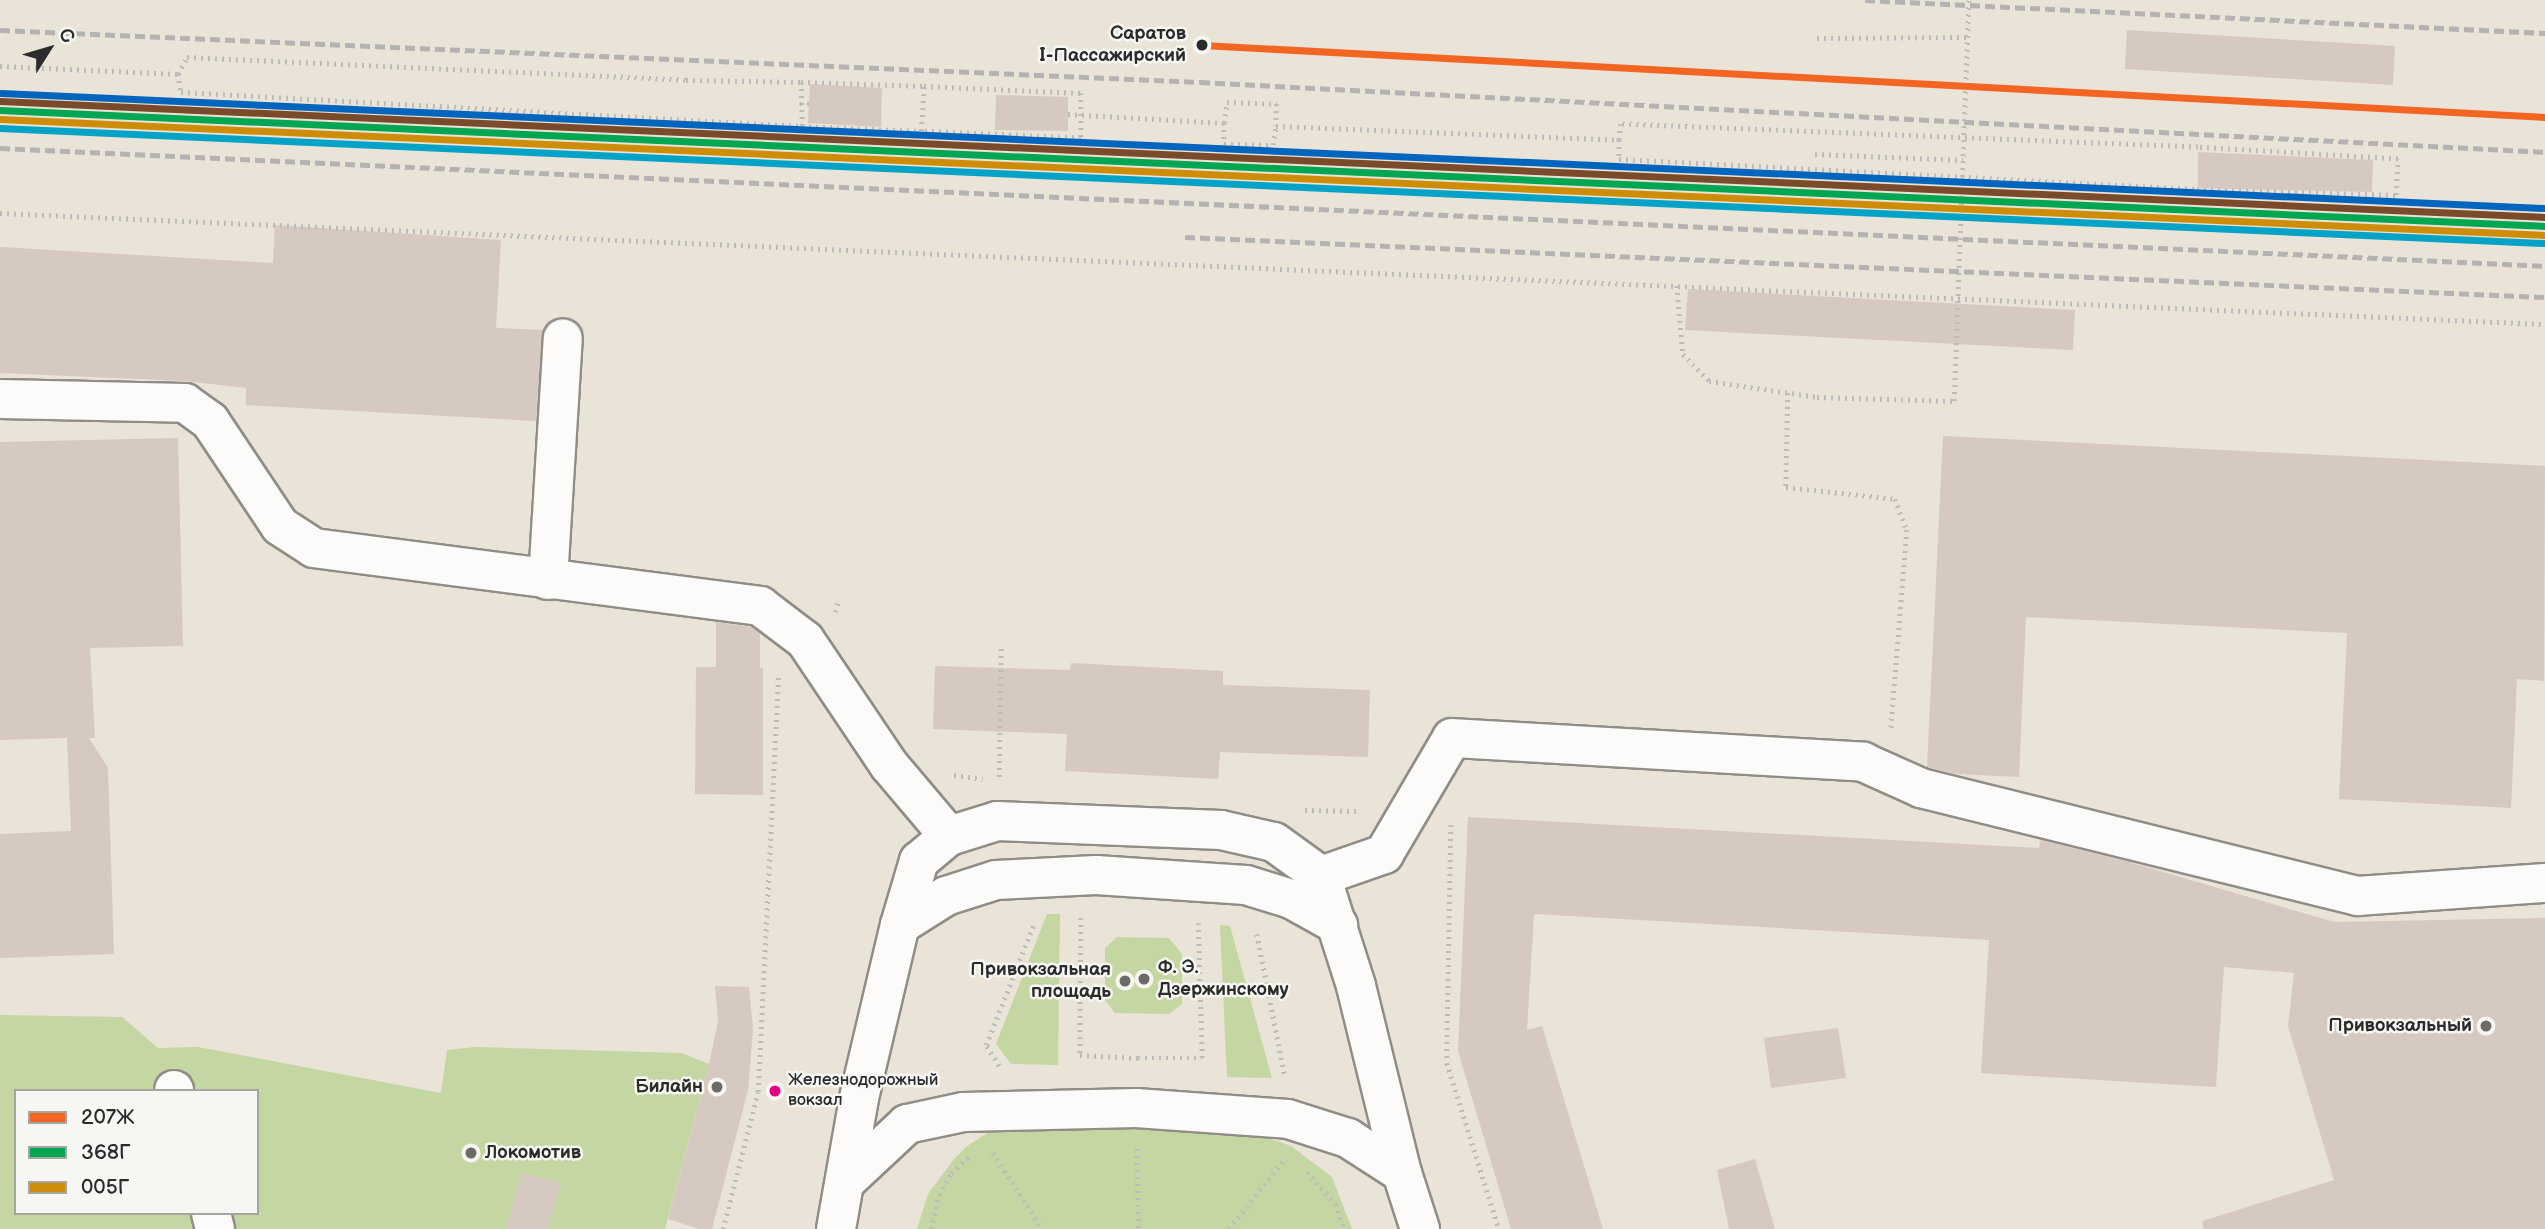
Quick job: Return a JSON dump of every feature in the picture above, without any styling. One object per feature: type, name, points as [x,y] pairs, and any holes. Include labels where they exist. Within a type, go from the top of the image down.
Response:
[{"type":"street","points":[[548,580],[564,338]]},
{"type":"street","points":[[0,400],[185,403],[210,421],[280,526],[314,548],[760,606],[805,640],[889,765],[949,836]]},
{"type":"street","points":[[1321,876],[1384,854],[1452,738],[1863,762],[1921,788],[2358,896],[2545,883]]},
{"type":"street","points":[[836,1229],[859,1098],[900,925],[919,861],[949,836],[997,821],[1221,830],[1274,842],[1321,876],[1338,925],[1419,1229]]},
{"type":"street","points":[[900,925],[946,896],[996,880],[1097,876],[1246,885],[1291,899],[1338,925]]},
{"type":"street","points":[[846,1180],[907,1124],[963,1112],[1136,1108],[1280,1136],[1348,1138],[1402,1173]]},
{"type":"path","points":[[1677,286],[1683,354],[1709,381],[1817,397],[1954,401],[1969,0]]},
{"type":"path","points":[[1817,38],[1968,37]]},
{"type":"path","points":[[187,57],[658,79],[923,86],[1081,93],[1083,114],[1081,138],[802,126],[181,92],[178,74],[187,57]]},
{"type":"path","points":[[0,66],[178,74]]},
{"type":"path","points":[[801,82],[802,126]]},
{"type":"path","points":[[921,131],[923,86]]},
{"type":"path","points":[[1227,102],[1277,104],[1273,145],[1224,144],[1224,123],[1227,102]]},
{"type":"path","points":[[800,104],[809,104]]},
{"type":"path","points":[[1068,114],[1224,123]]},
{"type":"path","points":[[1621,124],[2198,147],[2398,159],[2396,195],[2197,190],[1619,159],[1619,140],[1621,124]]},
{"type":"path","points":[[1276,126],[1619,140]]},
{"type":"path","points":[[1815,154],[1963,160]]},
{"type":"path","points":[[0,213],[2545,324]]},
{"type":"path","points":[[1788,393],[1786,487],[1895,499],[1908,530],[1889,742]]},
{"type":"path","points":[[998,782],[1001,647]]},
{"type":"path","points":[[723,1229],[758,1092],[779,665]]},
{"type":"path","points":[[1451,820],[1447,1063],[1499,1229]]},
{"type":"path","points":[[986,1045],[1039,911]]},
{"type":"path","points":[[1071,912],[1081,913],[1080,1055],[1202,1058],[1198,923],[1209,922]]},
{"type":"path","points":[[1254,921],[1287,1086],[1280,1136],[1285,1158],[1321,1185],[1336,1204],[1344,1229]]},
{"type":"path","points":[[986,1143],[1042,1229]]},
{"type":"path","points":[[931,1229],[939,1195],[951,1173],[976,1152]]},
{"type":"path","points":[[1229,1229],[1285,1158]]},
{"type":"green space","points":[[1047,914],[1060,914],[1058,1065],[1011,1064],[996,1044]]},
{"type":"green space","points":[[1220,925],[1230,926],[1272,1078],[1227,1077]]},
{"type":"green space","points":[[1117,937],[1169,938],[1182,954],[1182,1004],[1169,1014],[1115,1013],[1105,1000],[1105,948]]},
{"type":"green space","name":"Локомотив","points":[[0,1015],[122,1017],[158,1048],[198,1047],[441,1093],[447,1050],[476,1047],[681,1053],[709,1064],[665,1229],[0,1229]]},
{"type":"green space","points":[[1021,1123],[1249,1134],[1271,1139],[1291,1146],[1332,1177],[1352,1229],[917,1229],[928,1194],[954,1159],[967,1146],[991,1131]]},
{"type":"building","points":[[2127,30],[2395,46],[2393,85],[2125,69]]},
{"type":"building","points":[[810,84],[882,88],[881,127],[808,123]]},
{"type":"building","points":[[996,95],[1068,97],[1068,131],[995,130]]},
{"type":"building","points":[[2198,152],[2373,160],[2372,192],[2198,188]]},
{"type":"building","points":[[275,225],[501,240],[496,328],[543,330],[536,421],[246,405],[246,388],[185,381],[0,373],[0,247],[273,263]]},
{"type":"building","points":[[1688,289],[2075,310],[2073,350],[1685,330]]},
{"type":"building","points":[[1943,436],[2545,466],[2544,681],[2517,679],[2511,808],[2339,799],[2347,633],[2026,617],[2019,777],[1957,774],[1927,767]]},
{"type":"building","points":[[178,438],[183,646],[90,648],[95,738],[89,738],[108,768],[114,954],[0,958],[0,834],[71,831],[67,738],[0,740],[0,442]]},
{"type":"building","points":[[716,622],[751,627],[760,633],[760,668],[763,668],[763,795],[695,794],[696,667],[716,667]]},
{"type":"building","points":[[1071,663],[1223,671],[1223,685],[1370,690],[1368,757],[1220,752],[1218,779],[1065,771],[1067,734],[933,729],[935,666],[1070,670]]},
{"type":"building","points":[[1468,817],[2039,848],[2040,840],[2129,862],[2334,922],[2545,918],[2545,1229],[2204,1229],[2202,1221],[2334,1180],[2288,1026],[2294,973],[2224,967],[2216,1087],[1981,1073],[1989,940],[1534,914],[1527,1030],[1542,1026],[1603,1229],[1511,1229],[1458,1051]]},
{"type":"building","points":[[715,986],[749,987],[753,1030],[748,1090],[712,1229],[699,1229],[668,1219],[718,1021]]},
{"type":"building","points":[[1838,1028],[1846,1078],[1771,1088],[1764,1038]]},
{"type":"building","points":[[1755,1159],[1775,1229],[1729,1229],[1717,1170]]},
{"type":"building","points":[[522,1173],[561,1183],[548,1229],[506,1229]]},
{"type":"railway","points":[[1865,0],[2545,33]]},
{"type":"railway","points":[[0,30],[1200,82],[2545,152]]},
{"type":"railway","points":[[0,148],[2545,266]]},
{"type":"railway","points":[[1185,237],[2545,297]]},
{"type":"transit line","name":"207Ж","points":[[1202,45],[2545,117]]},
{"type":"transit line","points":[[1,93],[2545,208]]},
{"type":"transit line","points":[[0,101],[2545,217]]},
{"type":"transit line","name":"368Г","points":[[0,110],[2545,226]]},
{"type":"transit line","name":"005Г","points":[[0,119],[2545,235]]},
{"type":"transit line","points":[[0,128],[2544,243]]},
{"type":"place","name":"Саратов I-Пассажирский","points":[[1202,45]]},
{"type":"place","name":"Ф. Э. Дзержинскому","points":[[1144,979]]},
{"type":"place","name":"Привокзальная площадь","points":[[1125,981]]},
{"type":"place","name":"Привокзальный","points":[[2486,1026]]},
{"type":"place","name":"Билайн","points":[[717,1087]]},
{"type":"place","name":"Железнодорожный вокзал","points":[[775,1091]]},
{"type":"place","name":"Локомотив","points":[[471,1153]]}]
